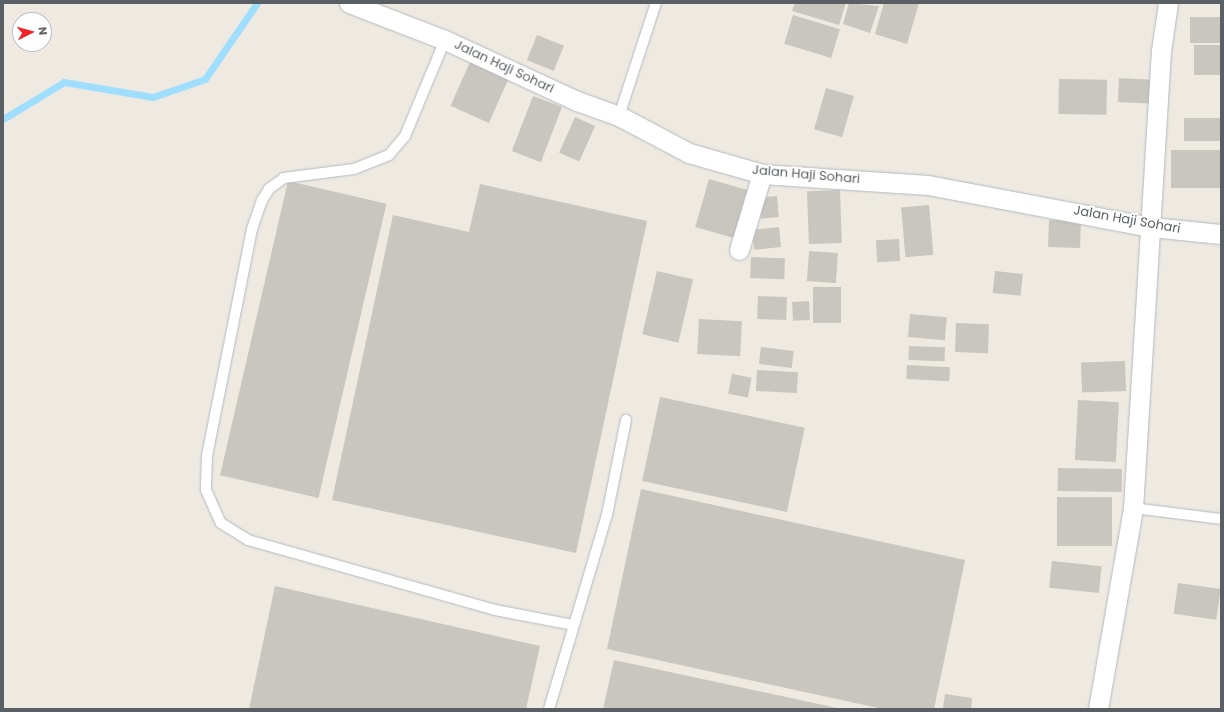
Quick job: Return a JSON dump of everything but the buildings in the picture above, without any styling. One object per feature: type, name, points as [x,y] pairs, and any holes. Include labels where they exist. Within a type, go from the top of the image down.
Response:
[{"type":"street","name":"Jalan Haji Sohari","points":[[349,3],[445,40],[577,101],[619,116],[689,153],[762,174],[928,185],[1151,227],[1221,234]]},
{"type":"street","points":[[1098,709],[1133,508],[1151,227],[1160,51],[1168,3]]},
{"type":"street","points":[[739,250],[762,174]]},
{"type":"lane","points":[[619,116],[656,3]]},
{"type":"lane","points":[[445,40],[405,136],[389,155],[354,169],[284,178],[269,189],[262,200],[252,229],[216,405],[207,456],[206,490],[220,523],[248,540],[495,610],[573,625]]},
{"type":"lane","points":[[549,709],[607,515],[626,420]]},
{"type":"lane","points":[[1133,508],[1221,519]]},
{"type":"waterway","points":[[3,119],[64,82],[153,97],[205,79],[257,3]]}]
